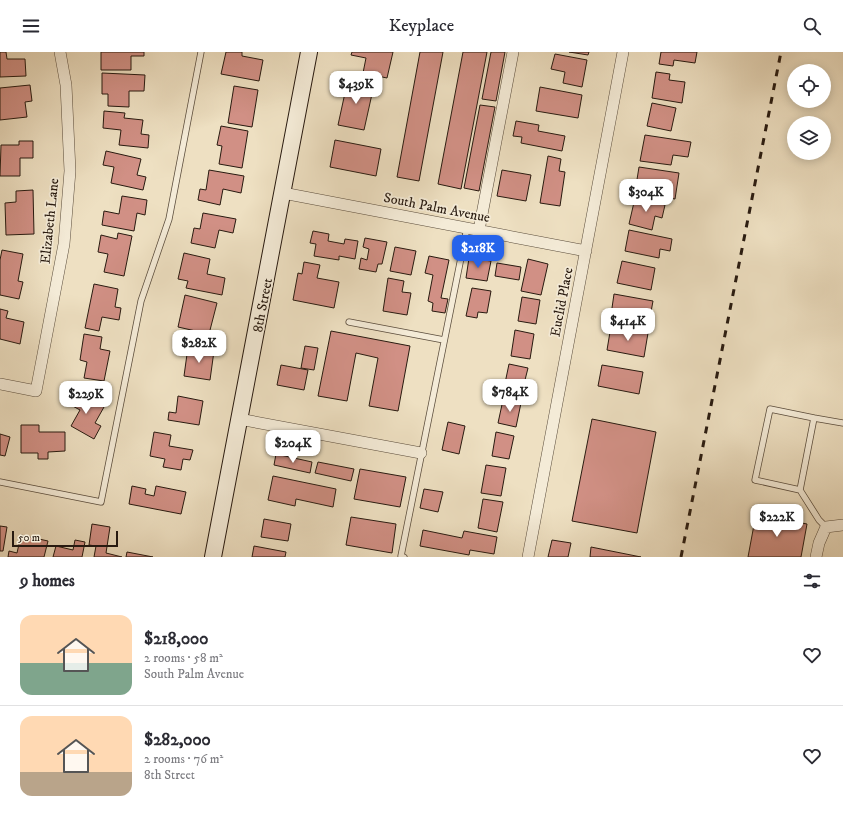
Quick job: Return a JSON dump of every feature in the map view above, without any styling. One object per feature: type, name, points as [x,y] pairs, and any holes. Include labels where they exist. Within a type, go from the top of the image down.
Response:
[{"type":"street","name":"Elizabeth Lane","points":[[0,384],[36,391],[64,244],[70,171],[66,85],[60,52]]},
{"type":"street","name":"8th Street","points":[[213,557],[309,52]]},
{"type":"street","points":[[479,230],[513,52]]},
{"type":"street","name":"Euclid Place","points":[[528,557],[623,52]]},
{"type":"street","name":"South Palm Avenue","points":[[283,193],[586,251]]},
{"type":"street","points":[[239,419],[421,453]]},
{"type":"street","points":[[816,557],[819,543],[826,527],[843,526]]},
{"type":"lane","points":[[0,482],[101,502],[141,301],[169,219],[201,52]]},
{"type":"lane","points":[[403,557],[421,453],[467,228]]},
{"type":"lane","points":[[349,322],[444,340]]},
{"type":"lane","points":[[800,490],[755,480],[770,409],[843,423]]},
{"type":"lane","points":[[814,418],[800,490],[819,520],[826,527]]},
{"type":"building","points":[[0,52],[6,52],[7,59],[25,59],[26,76],[0,77]]},
{"type":"building","points":[[101,52],[144,52],[144,56],[131,56],[131,70],[101,70]]},
{"type":"building","points":[[226,52],[242,52],[242,56],[263,60],[259,81],[221,74]]},
{"type":"building","points":[[352,52],[393,52],[387,78],[363,73],[366,58],[351,55]]},
{"type":"building","points":[[420,52],[443,52],[419,181],[397,177]]},
{"type":"building","points":[[463,52],[487,52],[461,189],[438,184]]},
{"type":"building","points":[[491,52],[505,52],[496,101],[482,99]]},
{"type":"building","points":[[569,52],[589,52],[588,55]]},
{"type":"building","points":[[661,52],[697,52],[695,63],[674,60],[673,66],[659,64]]},
{"type":"building","points":[[555,54],[587,60],[582,87],[563,83],[565,72],[551,69]]},
{"type":"building","points":[[656,72],[670,74],[669,80],[685,82],[682,103],[652,98]]},
{"type":"building","points":[[102,73],[145,75],[144,91],[129,91],[129,107],[108,106],[108,94],[102,94]]},
{"type":"building","points":[[348,79],[374,85],[364,130],[338,125]]},
{"type":"building","points":[[30,85],[32,101],[25,102],[27,117],[0,120],[0,88]]},
{"type":"building","points":[[234,86],[258,90],[252,127],[228,123]]},
{"type":"building","points":[[540,87],[582,95],[578,118],[536,111]]},
{"type":"building","points":[[652,103],[676,108],[671,131],[647,126]]},
{"type":"building","points":[[480,105],[495,107],[479,191],[464,188]]},
{"type":"building","points":[[104,111],[125,113],[124,118],[143,120],[141,134],[149,135],[148,148],[119,145],[121,130],[103,128]]},
{"type":"building","points":[[516,121],[539,125],[538,131],[565,136],[562,151],[521,143],[522,137],[513,136]]},
{"type":"building","points":[[221,126],[248,131],[242,168],[219,164],[222,146],[217,145]]},
{"type":"building","points":[[645,135],[691,142],[688,157],[673,155],[671,165],[640,161]]},
{"type":"building","points":[[335,140],[381,149],[376,176],[330,167]]},
{"type":"building","points":[[19,141],[33,141],[33,158],[20,158],[20,176],[0,176],[1,145],[19,145]]},
{"type":"building","points":[[106,151],[141,159],[137,175],[146,177],[143,190],[111,183],[114,167],[103,165]]},
{"type":"building","points":[[548,156],[561,159],[559,171],[565,172],[560,206],[540,203]]},
{"type":"building","points":[[639,167],[679,173],[675,199],[635,192]]},
{"type":"building","points":[[209,170],[244,176],[241,193],[223,189],[220,205],[198,200],[200,189],[206,190]]},
{"type":"building","points":[[502,170],[531,175],[526,201],[497,196]]},
{"type":"building","points":[[33,190],[34,234],[6,235],[5,203],[16,202],[16,191]]},
{"type":"building","points":[[122,196],[147,200],[145,215],[137,213],[134,231],[102,225],[104,211],[119,214]]},
{"type":"building","points":[[635,198],[665,205],[662,218],[655,216],[652,230],[629,224]]},
{"type":"building","points":[[203,213],[236,219],[233,233],[219,230],[215,248],[191,243],[194,228],[200,229]]},
{"type":"building","points":[[629,230],[672,239],[670,251],[660,249],[659,258],[625,251]]},
{"type":"building","points":[[313,231],[329,234],[328,241],[344,244],[345,239],[358,241],[355,259],[339,256],[339,260],[314,256],[316,244],[310,243]]},
{"type":"building","points":[[118,233],[132,236],[124,276],[104,272],[108,254],[98,252],[101,235],[117,239]]},
{"type":"building","points":[[365,238],[387,242],[382,264],[378,264],[376,272],[359,269],[361,258],[367,260],[369,249],[363,247]]},
{"type":"building","points":[[395,247],[416,251],[411,275],[390,271]]},
{"type":"building","points":[[2,250],[23,254],[18,281],[23,282],[19,299],[0,295],[0,260]]},
{"type":"building","points":[[184,253],[210,259],[207,274],[225,278],[222,295],[186,288],[188,281],[178,279]]},
{"type":"building","points":[[429,256],[449,260],[441,298],[448,299],[445,313],[432,311],[433,303],[428,301],[433,275],[425,273]]},
{"type":"building","points":[[469,258],[491,261],[487,281],[466,278]]},
{"type":"building","points":[[528,259],[548,264],[541,295],[521,291]]},
{"type":"building","points":[[622,261],[655,268],[651,290],[617,283]]},
{"type":"building","points":[[304,262],[320,265],[317,278],[339,282],[334,308],[293,300],[298,273],[302,274]]},
{"type":"building","points":[[497,263],[521,267],[519,280],[495,276]]},
{"type":"building","points":[[388,278],[404,281],[402,292],[411,293],[407,315],[383,311]]},
{"type":"building","points":[[94,284],[118,289],[115,307],[121,308],[119,320],[102,317],[99,331],[85,328]]},
{"type":"building","points":[[472,288],[491,291],[487,313],[478,312],[477,318],[466,316]]},
{"type":"building","points":[[614,294],[653,301],[648,328],[610,322]]},
{"type":"building","points":[[185,295],[217,303],[209,334],[178,327]]},
{"type":"building","points":[[522,297],[540,300],[536,324],[518,321]]},
{"type":"building","points":[[0,309],[8,311],[6,318],[24,322],[20,344],[0,339]]},
{"type":"building","points":[[611,326],[648,333],[644,357],[607,350]]},
{"type":"building","points":[[515,330],[534,334],[530,359],[511,356]]},
{"type":"building","points":[[331,331],[410,346],[398,411],[369,406],[378,358],[356,353],[347,401],[318,396]]},
{"type":"building","points":[[84,334],[102,337],[100,349],[110,351],[104,381],[84,378],[87,362],[80,360]]},
{"type":"building","points":[[305,346],[318,348],[314,370],[301,368]]},
{"type":"building","points":[[188,347],[214,351],[210,380],[184,376]]},
{"type":"building","points":[[509,364],[528,368],[522,392],[504,388]]},
{"type":"building","points":[[281,365],[308,370],[304,390],[277,385]]},
{"type":"building","points":[[602,365],[643,372],[639,394],[598,386]]},
{"type":"building","points":[[75,391],[104,407],[95,423],[101,426],[94,439],[71,426],[80,410],[69,404]]},
{"type":"building","points":[[178,396],[203,401],[199,425],[168,420],[169,412],[176,413]]},
{"type":"building","points":[[503,400],[521,403],[516,427],[498,423]]},
{"type":"building","points":[[592,419],[656,432],[637,533],[572,521]]},
{"type":"building","points":[[448,422],[465,426],[459,454],[442,450]]},
{"type":"building","points":[[21,425],[39,425],[39,432],[65,432],[65,451],[48,452],[48,459],[38,459],[38,453],[21,453]]},
{"type":"building","points":[[154,432],[171,435],[169,446],[193,450],[190,460],[183,459],[181,470],[163,467],[165,459],[150,456]]},
{"type":"building","points":[[496,432],[514,436],[509,459],[492,456]]},
{"type":"building","points":[[0,434],[10,437],[5,456],[0,455]]},
{"type":"building","points":[[276,454],[312,462],[310,473],[274,465]]},
{"type":"building","points":[[318,462],[354,469],[351,481],[315,473]]},
{"type":"building","points":[[486,465],[506,468],[501,496],[481,493]]},
{"type":"building","points":[[360,469],[406,477],[400,507],[354,499]]},
{"type":"building","points":[[273,476],[336,489],[333,507],[296,499],[295,506],[268,500]]},
{"type":"building","points":[[132,486],[146,489],[145,494],[154,496],[156,486],[186,492],[181,514],[129,504]]},
{"type":"building","points":[[424,489],[443,492],[438,512],[420,508]]},
{"type":"building","points":[[483,499],[503,502],[497,532],[478,528]]},
{"type":"building","points":[[756,514],[807,524],[801,557],[748,557]]},
{"type":"building","points":[[351,517],[396,524],[392,553],[346,545]]},
{"type":"building","points":[[264,519],[291,524],[288,541],[261,537]]},
{"type":"building","points":[[92,524],[110,527],[106,553],[122,557],[94,557],[96,546],[89,545]]},
{"type":"building","points":[[0,526],[7,527],[3,551],[0,551]]},
{"type":"building","points":[[423,530],[462,538],[464,531],[497,537],[494,554],[470,550],[469,555],[420,546]]},
{"type":"building","points":[[21,535],[48,541],[44,557],[8,557],[9,551],[17,553]]},
{"type":"building","points":[[75,540],[85,542],[82,557],[53,557],[56,546],[73,550]]},
{"type":"building","points":[[552,540],[571,543],[568,557],[548,557]]},
{"type":"building","points":[[254,546],[286,552],[285,557],[252,557]]},
{"type":"building","points":[[591,547],[641,557],[590,557]]},
{"type":"building","points":[[127,552],[153,557],[126,557]]},
{"type":"railway","points":[[681,557],[781,52]]}]
